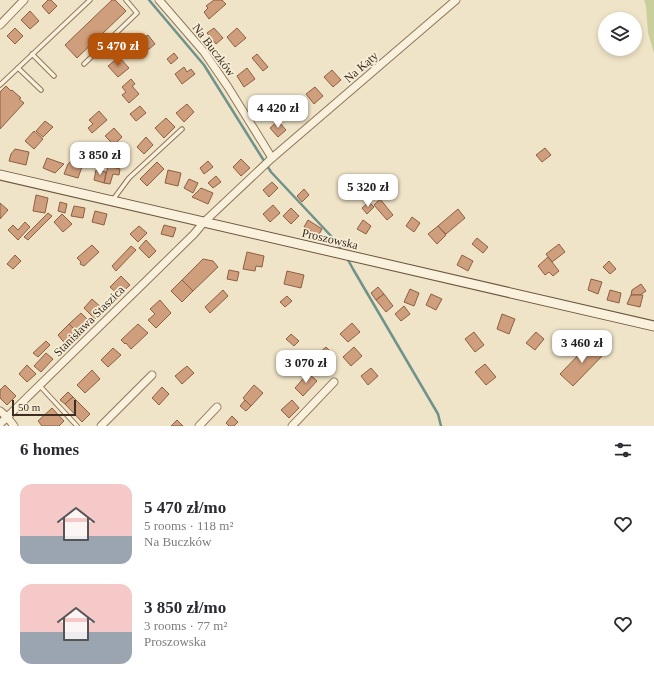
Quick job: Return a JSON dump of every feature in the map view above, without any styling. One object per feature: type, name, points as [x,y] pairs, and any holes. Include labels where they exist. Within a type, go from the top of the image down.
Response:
[{"type":"main road","name":"Proszowska","points":[[0,175],[654,326]]},
{"type":"street","points":[[0,25],[24,0]]},
{"type":"street","name":"Na Buczków","points":[[159,0],[204,52],[228,86],[270,160]]},
{"type":"street","name":"Na Kąty","points":[[194,234],[204,222],[270,160],[456,0]]},
{"type":"street","name":"Stanisława Staszica","points":[[0,424],[194,234]]},
{"type":"street","points":[[101,426],[152,375]]},
{"type":"street","points":[[292,426],[334,382]]},
{"type":"street","points":[[199,426],[217,407]]},
{"type":"street","points":[[0,411],[14,426]]},
{"type":"lane","points":[[0,85],[90,0]]},
{"type":"lane","points":[[84,64],[138,13],[126,0]]},
{"type":"lane","points":[[32,54],[54,76]]},
{"type":"lane","points":[[18,68],[41,90]]},
{"type":"lane","points":[[112,201],[129,178],[182,128]]},
{"type":"lane","points":[[39,385],[77,426]]},
{"type":"green space","points":[[644,0],[654,0],[654,53],[648,33],[646,6]]},
{"type":"building","points":[[48,0],[51,0],[57,6],[49,14],[42,6]]},
{"type":"building","points":[[112,0],[115,0],[126,11],[77,58],[65,45]]},
{"type":"building","points":[[214,0],[222,0],[226,4],[209,19],[204,12],[208,8],[206,6]]},
{"type":"building","points":[[30,11],[39,21],[30,29],[21,20]]},
{"type":"building","points":[[15,28],[23,36],[15,44],[7,36]]},
{"type":"building","points":[[214,28],[223,38],[216,44],[207,33]]},
{"type":"building","points":[[237,28],[246,38],[235,47],[227,37]]},
{"type":"building","points":[[148,35],[155,44],[144,53],[137,44]]},
{"type":"building","points":[[174,53],[178,58],[171,64],[167,59]]},
{"type":"building","points":[[257,54],[268,67],[263,71],[252,58]]},
{"type":"building","points":[[119,57],[129,68],[118,77],[108,66]]},
{"type":"building","points":[[184,67],[187,72],[191,69],[195,74],[182,84],[175,74]]},
{"type":"building","points":[[247,68],[255,79],[244,87],[237,76]]},
{"type":"building","points":[[332,70],[341,80],[333,87],[324,77]]},
{"type":"building","points":[[131,79],[135,84],[132,86],[139,94],[129,103],[122,95],[126,92],[122,87]]},
{"type":"building","points":[[6,86],[21,98],[19,99],[24,103],[0,129],[0,92]]},
{"type":"building","points":[[315,87],[323,96],[314,104],[306,94]]},
{"type":"building","points":[[296,100],[307,113],[298,121],[287,108]]},
{"type":"building","points":[[187,104],[194,112],[184,122],[176,113]]},
{"type":"building","points":[[140,106],[146,113],[136,121],[130,114]]},
{"type":"building","points":[[99,111],[107,120],[92,133],[88,128],[93,124],[89,120]]},
{"type":"building","points":[[166,118],[175,127],[164,138],[155,128]]},
{"type":"building","points":[[45,121],[53,127],[43,137],[36,131]]},
{"type":"building","points":[[278,121],[286,130],[278,137],[270,128]]},
{"type":"building","points":[[114,128],[122,137],[114,145],[105,136]]},
{"type":"building","points":[[34,131],[43,139],[34,149],[25,141]]},
{"type":"building","points":[[146,137],[153,145],[144,154],[137,147]]},
{"type":"building","points":[[88,143],[93,147],[85,156],[80,152]]},
{"type":"building","points":[[545,148],[551,155],[542,162],[536,155]]},
{"type":"building","points":[[15,149],[29,152],[26,165],[9,161],[11,154]]},
{"type":"building","points":[[47,158],[64,164],[55,173],[43,168]]},
{"type":"building","points":[[241,159],[250,168],[241,176],[233,167]]},
{"type":"building","points":[[72,160],[83,164],[78,178],[64,174],[68,164]]},
{"type":"building","points":[[208,161],[213,167],[204,174],[200,168]]},
{"type":"building","points":[[157,162],[164,169],[147,186],[140,179]]},
{"type":"building","points":[[108,166],[120,169],[119,175],[113,174],[110,184],[104,183]]},
{"type":"building","points":[[96,170],[106,172],[104,183],[94,180]]},
{"type":"building","points":[[168,170],[181,173],[178,186],[165,183]]},
{"type":"building","points":[[216,176],[221,182],[213,188],[208,183]]},
{"type":"building","points":[[189,179],[198,183],[193,193],[184,188]]},
{"type":"building","points":[[272,182],[278,188],[269,197],[263,190]]},
{"type":"building","points":[[201,188],[213,193],[208,204],[192,197]]},
{"type":"building","points":[[304,189],[309,195],[302,202],[297,196]]},
{"type":"building","points":[[36,195],[48,198],[45,213],[33,211]]},
{"type":"building","points":[[380,199],[393,215],[387,220],[374,205]]},
{"type":"building","points":[[60,202],[67,204],[65,213],[58,211]]},
{"type":"building","points":[[369,202],[374,207],[367,214],[362,208]]},
{"type":"building","points":[[0,203],[8,210],[0,219]]},
{"type":"building","points":[[273,205],[280,213],[270,222],[263,214]]},
{"type":"building","points":[[74,206],[85,208],[83,218],[71,216]]},
{"type":"building","points":[[291,208],[299,216],[291,224],[283,216]]},
{"type":"building","points":[[458,209],[465,218],[446,234],[438,226]]},
{"type":"building","points":[[95,211],[107,214],[104,225],[92,222]]},
{"type":"building","points":[[48,213],[52,216],[28,240],[24,237]]},
{"type":"building","points":[[62,214],[72,224],[63,232],[54,222]]},
{"type":"building","points":[[412,217],[420,223],[414,232],[406,226]]},
{"type":"building","points":[[308,220],[322,229],[318,236],[304,227]]},
{"type":"building","points":[[363,220],[371,226],[366,234],[357,229]]},
{"type":"building","points":[[25,222],[30,227],[18,240],[8,230],[13,225],[18,230]]},
{"type":"building","points":[[164,225],[176,228],[173,237],[161,234]]},
{"type":"building","points":[[139,226],[147,233],[138,242],[130,234]]},
{"type":"building","points":[[438,226],[446,235],[437,244],[428,234]]},
{"type":"building","points":[[477,238],[488,247],[483,253],[472,244]]},
{"type":"building","points":[[146,240],[156,251],[149,258],[139,248]]},
{"type":"building","points":[[559,244],[565,252],[552,262],[546,254]]},
{"type":"building","points":[[92,245],[99,252],[84,266],[80,264],[81,262],[77,258]]},
{"type":"building","points":[[131,246],[136,250],[116,271],[112,266]]},
{"type":"building","points":[[247,252],[264,256],[262,267],[256,266],[255,271],[243,269]]},
{"type":"building","points":[[15,255],[21,261],[13,269],[7,264]]},
{"type":"building","points":[[462,255],[473,261],[468,271],[457,265]]},
{"type":"building","points":[[548,257],[559,271],[553,276],[549,272],[545,275],[538,266]]},
{"type":"building","points":[[203,259],[213,261],[218,267],[193,291],[182,280]]},
{"type":"building","points":[[609,261],[616,269],[610,274],[603,267]]},
{"type":"building","points":[[229,270],[239,272],[237,281],[227,279]]},
{"type":"building","points":[[287,271],[304,275],[301,288],[284,284]]},
{"type":"building","points":[[121,276],[130,285],[119,295],[110,287]]},
{"type":"building","points":[[591,279],[602,282],[598,294],[588,290]]},
{"type":"building","points":[[182,280],[193,291],[182,302],[171,291]]},
{"type":"building","points":[[641,284],[646,291],[640,295],[631,295],[632,290]]},
{"type":"building","points":[[378,287],[384,294],[376,300],[371,293]]},
{"type":"building","points":[[410,289],[419,293],[414,306],[404,302]]},
{"type":"building","points":[[223,290],[228,296],[210,313],[205,307]]},
{"type":"building","points":[[610,290],[621,293],[619,303],[607,300]]},
{"type":"building","points":[[384,294],[393,306],[386,312],[376,300]]},
{"type":"building","points":[[431,294],[442,299],[436,310],[426,305]]},
{"type":"building","points":[[631,295],[643,295],[640,307],[627,304]]},
{"type":"building","points":[[287,296],[292,301],[285,307],[280,302]]},
{"type":"building","points":[[92,299],[104,310],[95,319],[84,308]]},
{"type":"building","points":[[160,300],[171,313],[156,328],[148,320],[155,314],[150,309]]},
{"type":"building","points":[[404,306],[410,314],[401,321],[395,314]]},
{"type":"building","points":[[81,313],[91,323],[79,334],[69,324]]},
{"type":"building","points":[[502,314],[515,319],[509,334],[497,329]]},
{"type":"building","points":[[352,323],[360,332],[348,342],[340,334]]},
{"type":"building","points":[[69,324],[79,334],[67,346],[58,335]]},
{"type":"building","points":[[138,324],[148,333],[131,349],[121,340]]},
{"type":"building","points":[[474,332],[484,345],[475,352],[465,339]]},
{"type":"building","points":[[536,332],[544,339],[535,350],[526,343]]},
{"type":"building","points":[[291,334],[299,341],[294,346],[286,339]]},
{"type":"building","points":[[46,341],[50,345],[38,357],[33,353]]},
{"type":"building","points":[[591,342],[604,354],[573,386],[560,374]]},
{"type":"building","points":[[326,347],[331,352],[324,359],[318,354]]},
{"type":"building","points":[[354,347],[362,356],[351,366],[343,357]]},
{"type":"building","points":[[113,348],[121,355],[108,367],[101,360]]},
{"type":"building","points":[[46,353],[53,359],[41,372],[34,366]]},
{"type":"building","points":[[485,364],[496,377],[486,385],[475,372]]},
{"type":"building","points":[[27,365],[36,374],[27,382],[19,374]]},
{"type":"building","points":[[187,366],[194,373],[182,384],[175,376]]},
{"type":"building","points":[[371,368],[378,376],[368,385],[361,376]]},
{"type":"building","points":[[92,370],[100,379],[85,393],[77,385]]},
{"type":"building","points":[[308,373],[317,381],[303,396],[295,388]]},
{"type":"building","points":[[5,385],[16,396],[7,405],[0,398],[0,390]]},
{"type":"building","points":[[254,385],[263,393],[251,406],[243,398]]},
{"type":"building","points":[[162,387],[169,394],[159,405],[152,398]]},
{"type":"building","points":[[68,392],[73,397],[65,404],[60,400]]},
{"type":"building","points":[[73,397],[90,414],[82,422],[65,404]]},
{"type":"building","points":[[245,400],[251,406],[246,411],[240,406]]},
{"type":"building","points":[[292,400],[299,408],[289,418],[281,410]]},
{"type":"building","points":[[52,408],[64,421],[59,426],[42,426],[38,421]]},
{"type":"building","points":[[232,416],[238,422],[234,426],[229,426],[226,423]]},
{"type":"building","points":[[177,420],[183,426],[171,426]]},
{"type":"waterway","points":[[149,0],[204,65],[271,172],[332,237],[342,251]]},
{"type":"waterway","points":[[347,258],[438,414],[441,426]]}]
